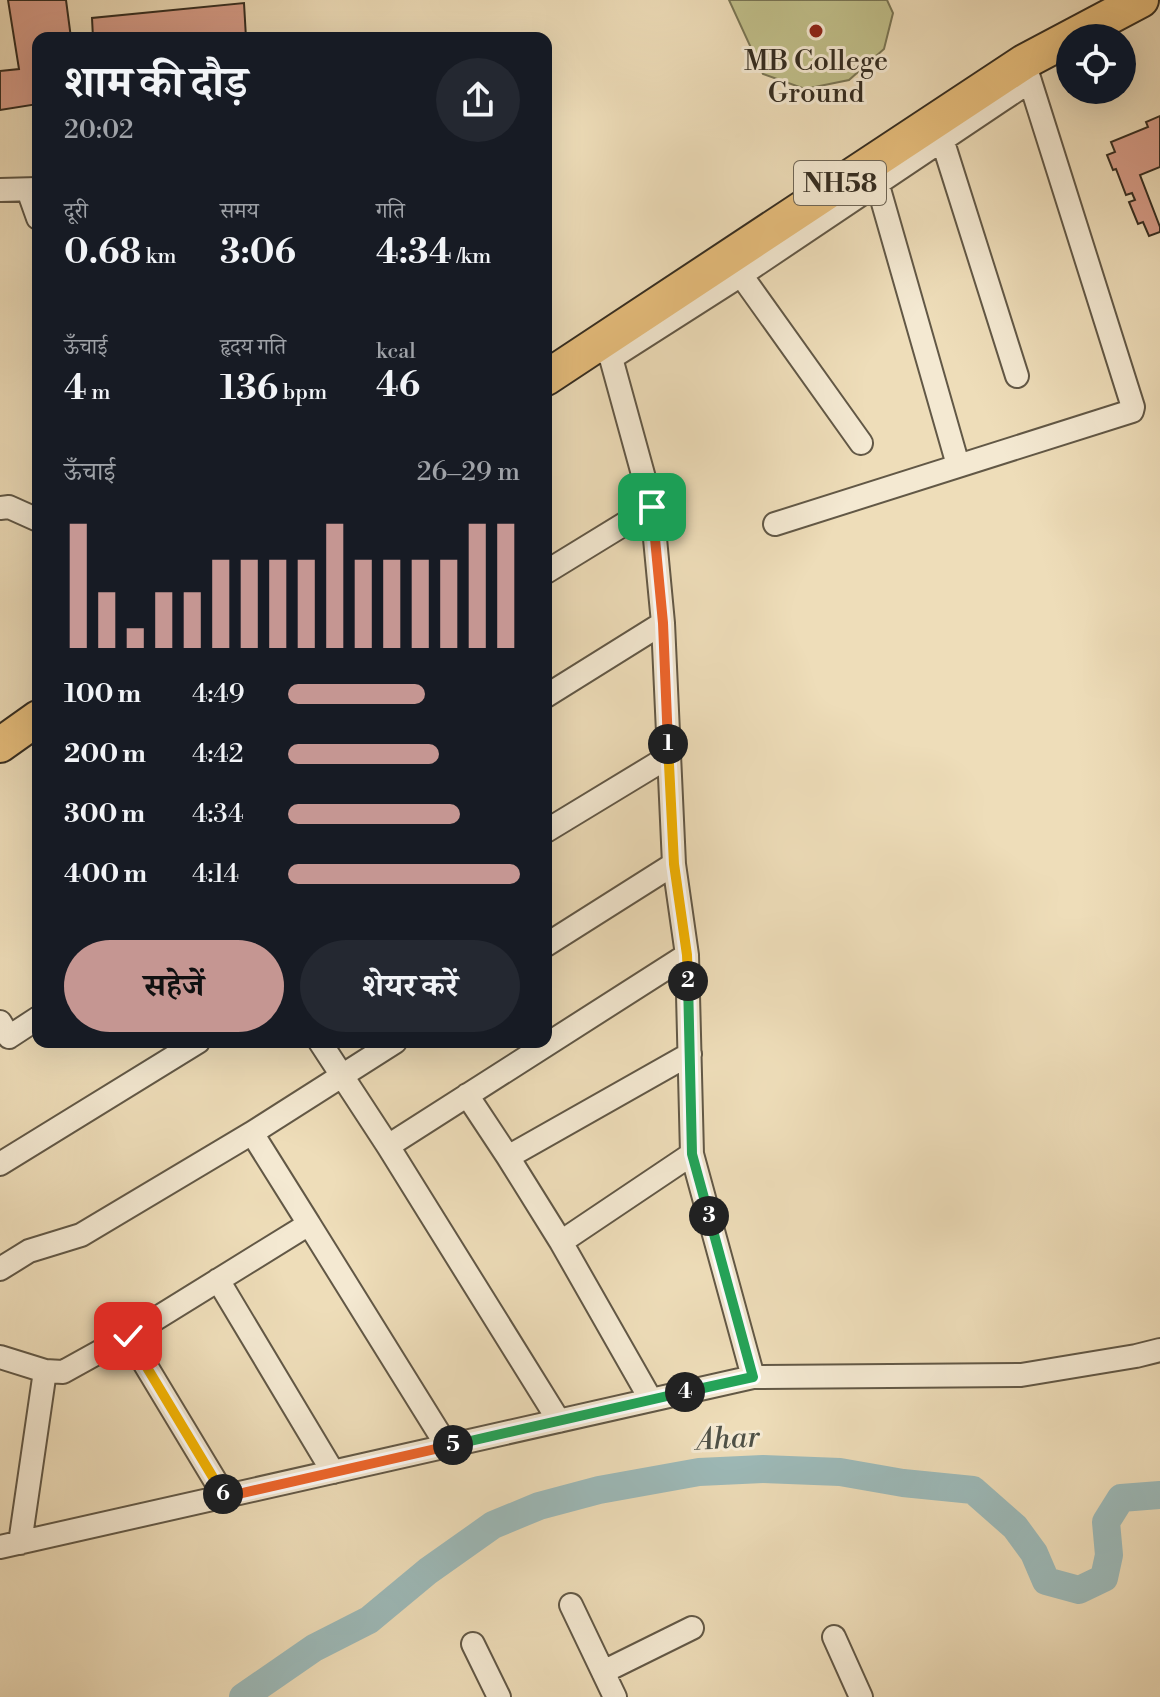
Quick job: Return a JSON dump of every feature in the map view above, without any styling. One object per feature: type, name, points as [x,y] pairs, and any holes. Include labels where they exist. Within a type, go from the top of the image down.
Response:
[{"type":"highway","name":"NH58","points":[[552,348],[1015,43],[1089,0]]},
{"type":"highway","name":"NH58","points":[[552,375],[605,351],[1141,0]]},
{"type":"highway","points":[[0,718],[32,697]]},
{"type":"highway","points":[[0,745],[32,722]]},
{"type":"street","points":[[753,1377],[692,1154],[687,955],[674,864],[663,623],[652,507],[605,351],[741,275],[942,139],[1027,72],[1132,411],[775,524]]},
{"type":"street","points":[[942,139],[1017,376]]},
{"type":"street","points":[[877,182],[958,465]]},
{"type":"street","points":[[0,190],[32,189]]},
{"type":"street","points":[[741,275],[861,443]]},
{"type":"street","points":[[0,508],[9,507],[32,517]]},
{"type":"street","points":[[552,568],[652,507]]},
{"type":"street","points":[[552,692],[663,623]]},
{"type":"street","points":[[552,827],[668,757]]},
{"type":"street","points":[[552,941],[674,864]]},
{"type":"street","points":[[552,1041],[687,955]]},
{"type":"street","points":[[3,1035],[32,1021]]},
{"type":"street","points":[[0,1164],[188,1048]]},
{"type":"street","points":[[324,1048],[559,1421]]},
{"type":"street","points":[[0,1269],[29,1251],[81,1235],[252,1133],[386,1048]]},
{"type":"street","points":[[388,1146],[541,1048]]},
{"type":"street","points":[[508,1157],[690,1054]]},
{"type":"street","points":[[467,1095],[561,1242],[651,1400]]},
{"type":"street","points":[[252,1133],[447,1446]]},
{"type":"street","points":[[561,1242],[692,1154]]},
{"type":"street","points":[[0,1357],[45,1371],[63,1372],[128,1336],[309,1224]]},
{"type":"street","points":[[218,1280],[333,1472]]},
{"type":"street","points":[[128,1336],[225,1497]]},
{"type":"street","points":[[45,1371],[10,1545],[753,1377],[1021,1375],[1160,1350]]},
{"type":"street","points":[[571,1605],[612,1696]]},
{"type":"street","points":[[603,1672],[692,1628]]},
{"type":"street","points":[[834,1637],[861,1697]]},
{"type":"street","points":[[473,1644],[499,1697]]},
{"type":"shaded area","name":"MB College Ground","points":[[729,0],[887,0],[893,13],[884,49],[849,80],[805,89],[763,74]]},
{"type":"building","points":[[8,0],[66,0],[70,32],[32,32],[32,105],[0,110],[0,71],[19,69]]},
{"type":"building","points":[[244,3],[246,32],[93,32],[92,18]]},
{"type":"building","points":[[1160,116],[1160,167],[1140,175],[1160,227],[1160,232],[1149,236],[1143,222],[1138,224],[1129,202],[1135,200],[1132,193],[1126,195],[1107,155],[1115,152],[1111,142],[1148,127],[1146,122]]},
{"type":"waterway","name":"Ahar","points":[[243,1697],[314,1648],[369,1620],[428,1571],[493,1525],[539,1506],[599,1490],[699,1472],[763,1469],[840,1472],[903,1483],[973,1490],[1015,1527],[1034,1553],[1046,1581],[1079,1590],[1104,1578],[1109,1555],[1106,1522],[1121,1498],[1160,1495]]},
{"type":"place","name":"MB College Ground","points":[[816,31]]},
{"type":"route","points":[[128,1336],[225,1497],[753,1377],[692,1154],[687,955],[674,864],[663,623],[652,507]]}]
